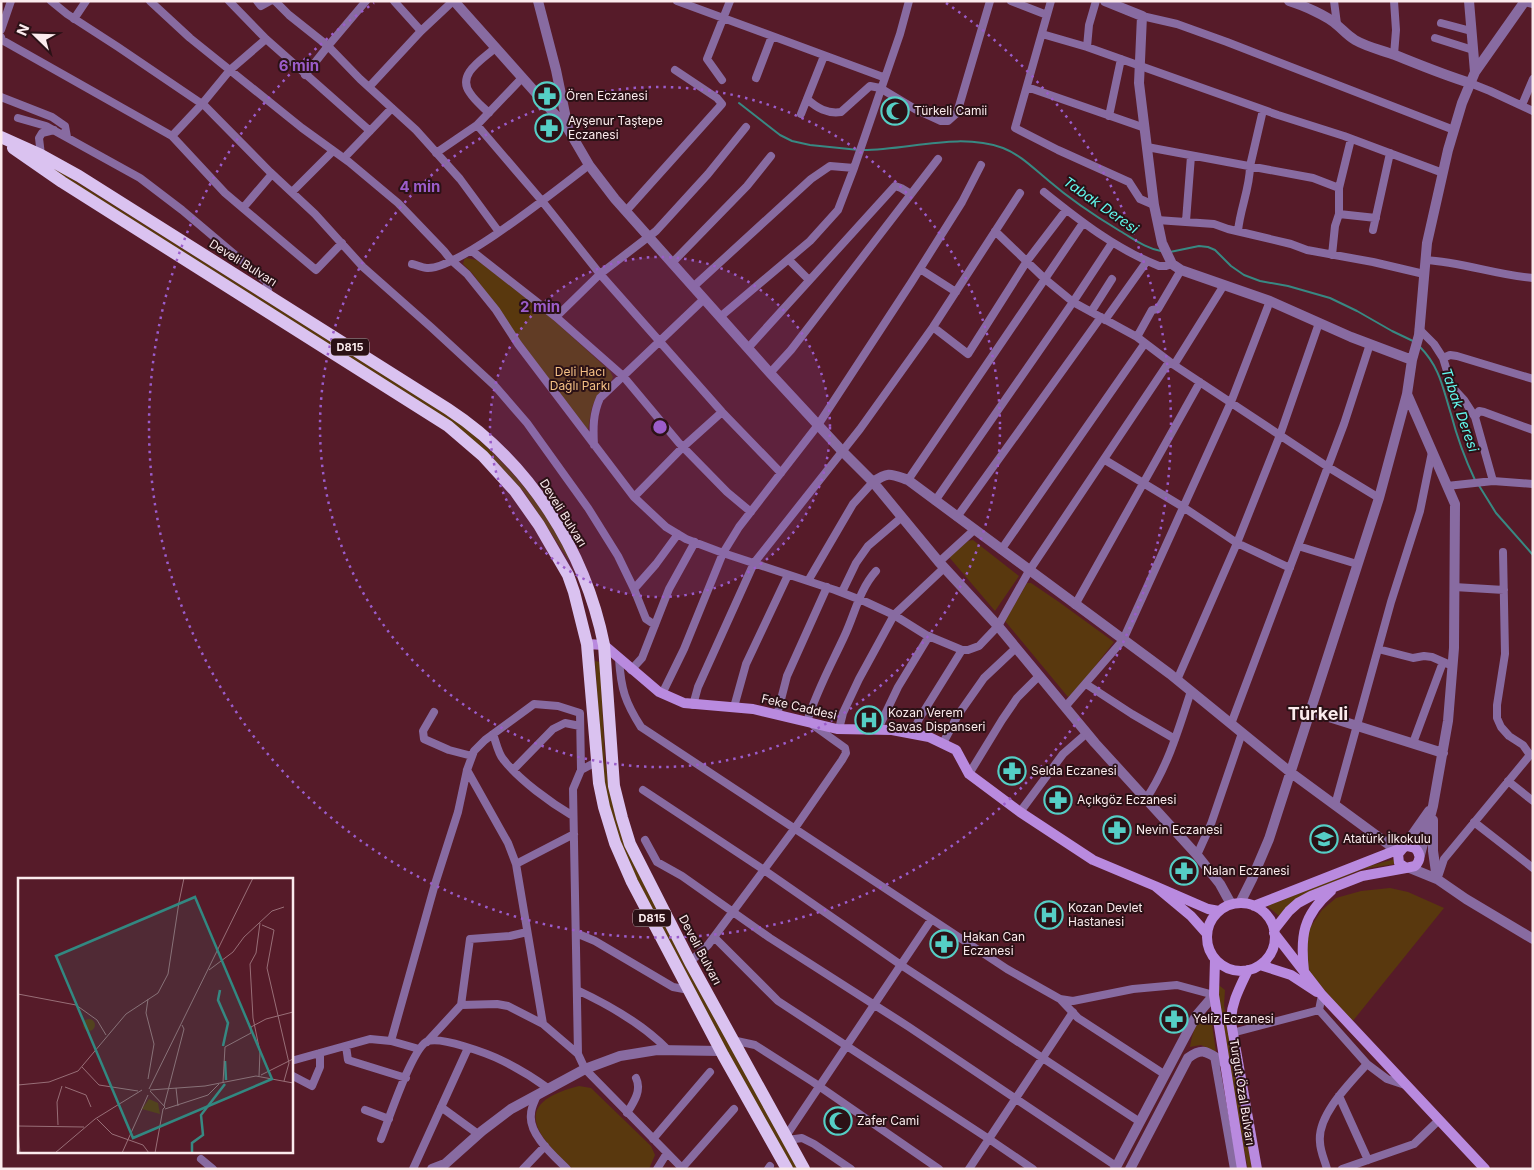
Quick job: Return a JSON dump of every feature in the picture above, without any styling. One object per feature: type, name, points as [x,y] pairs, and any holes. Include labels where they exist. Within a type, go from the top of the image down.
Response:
[{"type":"highway","name":"Develi Bulvarı","points":[[1,138],[41,154],[79,176],[457,415],[479,431],[515,467],[544,503],[560,528],[574,556],[596,610],[604,646],[614,786],[626,833],[636,858],[690,962],[804,1169]]},
{"type":"highway","name":"Develi Bulvarı","points":[[1,138],[62,182],[456,432],[483,456],[528,508],[550,542],[574,592],[587,644],[596,762],[604,808],[619,853],[721,1051],[787,1169]]},
{"type":"main road","points":[[587,644],[604,646]]},
{"type":"main road","name":"Feke Caddesi","points":[[604,646],[662,694],[684,703],[753,709],[839,729],[878,729],[913,733],[943,743],[956,750],[969,774],[1020,812],[1093,860],[1208,908],[1219,910]]},
{"type":"main road","points":[[1411,846],[1415,848],[1420,857],[1415,866],[1362,876],[1298,903],[1285,915],[1274,931],[1271,951],[1260,965],[1248,970],[1230,970],[1215,960],[1207,944],[1209,925],[1219,910],[1235,904],[1254,906],[1399,849],[1411,846]]},
{"type":"main road","points":[[1399,849],[1398,859],[1402,866],[1408,868]]},
{"type":"main road","points":[[1304,971],[1302,937],[1308,918],[1322,899],[1338,885]]},
{"type":"main road","points":[[1155,886],[1190,916],[1207,934]]},
{"type":"main road","points":[[1254,906],[1267,915],[1274,931],[1322,995],[1485,1169]]},
{"type":"main road","name":"Turgut Özal Bulvarı","points":[[1215,960],[1214,995],[1242,1169]]},
{"type":"main road","points":[[1260,965],[1291,975],[1322,995]]},
{"type":"main road","name":"Turgut Özal Bulvarı","points":[[1248,970],[1234,1000],[1231,1012],[1232,1033],[1257,1169]]},
{"type":"street","points":[[1,30],[11,1]]},
{"type":"street","points":[[51,1],[74,19],[202,104],[292,192],[363,267],[495,386],[526,423],[588,508],[618,556],[646,619],[655,625]]},
{"type":"street","points":[[74,19],[86,1]]},
{"type":"street","points":[[150,1],[190,38],[302,128],[344,158],[398,203],[451,260],[467,274],[496,310],[518,344],[634,496],[666,527],[723,554],[842,592],[894,616],[929,636],[962,650],[979,646],[998,626],[1029,571],[1224,285]]},
{"type":"street","points":[[229,1],[266,39],[370,132]]},
{"type":"street","points":[[256,1],[261,6],[270,1]]},
{"type":"street","points":[[275,1],[289,15],[328,46],[416,130],[460,179],[499,232]]},
{"type":"street","points":[[394,1],[421,31]]},
{"type":"street","points":[[369,87],[421,31],[453,1],[568,129],[589,165],[626,211],[770,373],[873,482],[942,565],[998,626],[1087,733],[1197,855],[1235,904],[1252,879],[1269,839],[1379,498],[1407,394],[1419,332],[1427,243],[1462,103],[1475,72],[1525,1],[1533,4]]},
{"type":"street","points":[[538,1],[556,70],[568,129]]},
{"type":"street","points":[[677,1],[884,77]]},
{"type":"street","points":[[722,80],[707,59],[730,1]]},
{"type":"street","points":[[720,317],[810,241],[838,210],[900,34],[909,1]]},
{"type":"street","points":[[807,99],[816,107],[835,113],[841,112],[870,86],[880,88],[915,109],[941,121],[948,121],[957,113],[990,1]]},
{"type":"street","points":[[1011,1],[1047,15]]},
{"type":"street","points":[[1051,1],[1015,128],[1129,182],[1140,199],[1154,205]]},
{"type":"street","points":[[1088,47],[1089,25],[1096,1]]},
{"type":"street","points":[[1106,1],[1142,16],[1177,24],[1227,42],[1454,130]]},
{"type":"street","points":[[1289,1],[1301,4],[1337,24],[1342,31],[1354,40],[1439,74],[1470,83],[1533,111]]},
{"type":"street","points":[[1334,1],[1337,24]]},
{"type":"street","points":[[1394,1],[1396,30],[1394,55]]},
{"type":"street","points":[[1469,1],[1475,72]]},
{"type":"street","points":[[305,75],[364,2]]},
{"type":"street","points":[[1137,337],[1152,310],[1158,309],[1174,264],[1162,243],[1154,205],[1139,83],[1142,16]]},
{"type":"street","points":[[1441,24],[1471,31]]},
{"type":"street","points":[[1042,34],[1088,47],[1263,110],[1352,138],[1443,173]]},
{"type":"street","points":[[756,78],[772,36]]},
{"type":"street","points":[[1,37],[2,40],[172,136],[224,193],[316,270],[342,243]]},
{"type":"street","points":[[1435,38],[1473,50]]},
{"type":"street","points":[[172,136],[230,70],[266,39]]},
{"type":"street","points":[[489,113],[469,93],[466,86],[466,77],[469,70],[495,48]]},
{"type":"street","points":[[801,114],[824,56]]},
{"type":"street","points":[[1109,116],[1121,59]]},
{"type":"street","points":[[626,211],[722,104],[717,98],[675,70]]},
{"type":"street","points":[[436,153],[477,125],[522,78]]},
{"type":"street","points":[[1522,105],[1533,79]]},
{"type":"street","points":[[1027,87],[1145,128]]},
{"type":"street","points":[[1,97],[52,117],[65,126],[67,137]]},
{"type":"street","points":[[344,158],[392,108]]},
{"type":"street","points":[[1238,231],[1263,110]]},
{"type":"street","points":[[18,118],[46,126],[140,178],[182,210],[266,281],[269,295]]},
{"type":"street","points":[[477,125],[542,201],[600,274],[722,412],[780,473]]},
{"type":"street","points":[[556,317],[600,274],[656,231],[708,174],[746,127]]},
{"type":"street","points":[[41,154],[39,138],[42,133],[54,130]]},
{"type":"street","points":[[1332,254],[1335,226],[1339,214],[1339,188],[1352,138]]},
{"type":"street","points":[[1147,147],[1312,178],[1339,188]]},
{"type":"street","points":[[292,192],[333,151]]},
{"type":"street","points":[[1373,230],[1390,153]]},
{"type":"street","points":[[672,263],[747,186],[771,156]]},
{"type":"street","points":[[1186,222],[1191,156]]},
{"type":"street","points":[[770,373],[791,350],[938,158]]},
{"type":"street","points":[[412,264],[428,268],[472,251],[589,165]]},
{"type":"street","points":[[662,694],[684,649],[723,554],[751,512],[818,425],[920,269],[962,202],[981,165]]},
{"type":"street","points":[[693,287],[810,179],[830,166],[854,168]]},
{"type":"street","points":[[243,208],[272,174]]},
{"type":"street","points":[[748,348],[895,186],[911,194]]},
{"type":"street","points":[[693,704],[698,687],[754,564],[843,452],[956,292],[1020,192]]},
{"type":"street","points":[[1044,192],[1112,243],[1147,261],[1163,266],[1174,264],[1370,344],[1413,357]]},
{"type":"street","points":[[932,327],[968,354],[1027,261],[1066,210]]},
{"type":"street","points":[[1339,214],[1376,218]]},
{"type":"street","points":[[1157,220],[1214,224],[1308,250],[1424,274]]},
{"type":"street","points":[[908,480],[1083,223]]},
{"type":"street","points":[[995,231],[1045,279],[1073,302],[1137,337],[1200,382],[1328,467],[1379,498]]},
{"type":"street","points":[[935,501],[1112,243]]},
{"type":"street","points":[[472,251],[556,317],[623,376],[683,447],[751,512]]},
{"type":"street","points":[[789,260],[809,280]]},
{"type":"street","points":[[1425,260],[1450,262],[1487,272],[1533,278]]},
{"type":"street","points":[[957,518],[1147,261]]},
{"type":"street","points":[[920,269],[956,292]]},
{"type":"street","points":[[1091,312],[1112,279]]},
{"type":"street","points":[[594,445],[592,423],[600,398],[704,299]]},
{"type":"street","points":[[1065,707],[1123,640],[1231,402],[1270,302]]},
{"type":"street","points":[[1177,680],[1237,542],[1280,435],[1319,323]]},
{"type":"street","points":[[1419,332],[1434,344],[1443,358],[1452,387],[1464,400],[1475,417],[1493,481]]},
{"type":"street","points":[[1001,550],[1145,343]]},
{"type":"street","points":[[1231,724],[1344,424],[1370,344]]},
{"type":"street","points":[[1443,358],[1450,355],[1457,356],[1533,379]]},
{"type":"street","points":[[1075,605],[1200,382]]},
{"type":"street","points":[[1407,394],[1455,504],[1454,587],[1448,664],[1448,721],[1433,806],[1420,857],[1437,879]]},
{"type":"street","points":[[1475,417],[1479,411],[1484,412],[1533,430]]},
{"type":"street","points":[[634,496],[683,447],[722,412]]},
{"type":"street","points":[[1335,805],[1378,648],[1420,511],[1432,452]]},
{"type":"street","points":[[1104,460],[1237,542],[1290,568]]},
{"type":"street","points":[[808,581],[853,504],[873,482],[884,474],[908,480],[1177,680],[1290,772],[1388,844],[1399,849],[1433,806]]},
{"type":"street","points":[[1447,486],[1493,481],[1533,484]]},
{"type":"street","points":[[842,592],[856,563],[868,546],[902,517]]},
{"type":"street","points":[[839,729],[843,713],[859,679],[894,616],[974,530]]},
{"type":"street","points":[[634,589],[656,564],[678,534]]},
{"type":"street","points":[[631,670],[642,658],[669,589],[695,542]]},
{"type":"street","points":[[1298,546],[1357,564]]},
{"type":"street","points":[[1437,879],[1444,859],[1531,755],[1523,745],[1501,728],[1497,718],[1497,705],[1505,654],[1503,552]]},
{"type":"street","points":[[690,962],[714,937],[795,828],[846,753],[845,748],[809,723],[828,668],[845,635],[858,599],[867,581],[876,571]]},
{"type":"street","points":[[734,708],[746,664],[788,575]]},
{"type":"street","points":[[777,714],[787,676],[827,587]]},
{"type":"street","points":[[1454,587],[1504,590]]},
{"type":"street","points":[[878,729],[898,687],[929,636]]},
{"type":"street","points":[[943,743],[958,715],[984,678],[1016,648]]},
{"type":"street","points":[[1378,648],[1413,658],[1432,657],[1448,664]]},
{"type":"street","points":[[913,733],[924,711],[962,650]]},
{"type":"street","points":[[619,659],[621,683],[630,710],[641,726],[1007,969],[1060,999],[1078,1018],[1164,1074]]},
{"type":"street","points":[[1413,743],[1448,664]]},
{"type":"street","points":[[969,774],[1017,698],[1039,676]]},
{"type":"street","points":[[1086,684],[1175,739]]},
{"type":"street","points":[[1146,798],[1158,780],[1175,739],[1191,691]]},
{"type":"street","points":[[391,1041],[435,884],[458,812],[467,770],[474,751],[493,734],[534,704],[558,706],[580,713],[581,770],[573,789],[578,1054],[585,1069],[682,1168],[734,1109]]},
{"type":"street","points":[[1310,711],[1443,753]]},
{"type":"street","points":[[434,712],[422,731],[424,739],[449,750],[472,756]]},
{"type":"street","points":[[513,770],[554,729],[565,723],[580,726]]},
{"type":"street","points":[[1020,812],[1063,754],[1087,733]]},
{"type":"street","points":[[1197,855],[1211,824],[1242,733]]},
{"type":"street","points":[[493,734],[502,758],[513,770],[556,806],[573,816]]},
{"type":"street","points":[[581,770],[596,762]]},
{"type":"street","points":[[467,770],[505,835],[516,864],[543,1024]]},
{"type":"street","points":[[1508,782],[1533,801]]},
{"type":"street","points":[[642,790],[764,870],[901,965],[1140,1122]]},
{"type":"street","points":[[1433,806],[1433,851],[1437,879]]},
{"type":"street","points":[[1474,822],[1533,868]]},
{"type":"street","points":[[516,864],[574,834]]},
{"type":"street","points":[[645,840],[657,862],[682,876],[732,912],[1116,1167],[1196,1016],[1214,995],[1177,984],[1133,989],[1073,1001],[1060,999]]},
{"type":"street","points":[[1408,868],[1437,879],[1466,899],[1533,939]]},
{"type":"street","points":[[787,1138],[932,920]]},
{"type":"street","points":[[381,1139],[419,1049],[461,1005],[470,939],[510,936],[527,932]]},
{"type":"street","points":[[576,933],[595,941],[673,988],[689,990]]},
{"type":"street","points":[[714,937],[778,1000],[846,1047],[1033,1169]]},
{"type":"street","points":[[577,990],[594,998],[654,1035],[668,1050]]},
{"type":"street","points":[[1319,1010],[1322,995]]},
{"type":"street","points":[[461,1005],[497,1004],[508,1006],[543,1024],[578,1054]]},
{"type":"street","points":[[1232,1033],[1319,1010]]},
{"type":"street","points":[[1319,1010],[1367,1064],[1387,1079],[1406,1085]]},
{"type":"street","points":[[969,1169],[1073,1012]]},
{"type":"street","points":[[1345,1039],[1353,1028]]},
{"type":"street","points":[[292,1061],[370,1039],[391,1041],[419,1049]]},
{"type":"street","points":[[427,1042],[440,1040],[501,1060],[529,1075],[548,1089]]},
{"type":"street","points":[[732,1040],[755,1045],[820,1086],[939,1169]]},
{"type":"street","points":[[346,1046],[348,1060],[406,1078]]},
{"type":"street","points":[[413,1169],[468,1048]]},
{"type":"street","points":[[432,1169],[445,1164],[478,1134],[511,1110],[585,1069],[620,1056],[657,1050],[721,1051]]},
{"type":"street","points":[[1130,1169],[1188,1058],[1197,1051],[1206,1051],[1224,1062]]},
{"type":"street","points":[[292,1076],[312,1086],[320,1067],[320,1053]]},
{"type":"street","name":"Turgut Özal Bulvarı","points":[[1214,1056],[1234,1169]]},
{"type":"street","points":[[1327,1169],[1320,1142],[1322,1127],[1338,1096],[1367,1064]]},
{"type":"street","points":[[653,1139],[710,1072]]},
{"type":"street","points":[[628,1113],[637,1098],[639,1084],[636,1078]]},
{"type":"street","points":[[537,1095],[532,1106],[531,1118],[533,1127],[545,1146],[567,1169]]},
{"type":"street","points":[[1338,1096],[1368,1160]]},
{"type":"street","points":[[441,1107],[478,1134]]},
{"type":"street","points":[[365,1110],[389,1119]]},
{"type":"street","points":[[1342,1169],[1414,1144],[1439,1120]]},
{"type":"street","points":[[787,1138],[802,1138],[851,1169]]},
{"type":"street","points":[[523,1169],[545,1146]]},
{"type":"street","points":[[656,1169],[667,1153]]},
{"type":"street","points":[[201,1159],[213,1169]]},
{"type":"green space","points":[[48,164],[460,423],[493,453],[522,484],[544,514],[570,558],[568,559],[524,492],[482,448],[50,170]]},
{"type":"green space","name":"Deli Hacı Dağlı Parkı","points":[[466,258],[477,260],[548,315],[610,371],[613,377],[612,380],[594,403],[588,430],[537,364],[473,274],[463,264]]},
{"type":"green space","points":[[973,540],[1019,576],[995,611],[949,557],[968,541]]},
{"type":"green space","points":[[1027,583],[1031,583],[1114,642],[1082,683],[1068,697],[1005,621]]},
{"type":"green space","points":[[595,661],[600,662],[605,760],[609,788],[635,867],[798,1169],[792,1169],[678,961],[621,847],[604,790]]},
{"type":"green space","points":[[1395,859],[1395,864],[1363,869],[1296,899],[1279,916],[1265,904],[1362,868]]},
{"type":"green space","points":[[1390,888],[1408,892],[1444,908],[1352,1022],[1307,970],[1305,941],[1311,926],[1322,910],[1336,898],[1361,891]]},
{"type":"green space","points":[[1216,983],[1225,990],[1224,1005],[1252,1169],[1248,1169],[1234,1099]]},
{"type":"green space","points":[[1205,1017],[1211,1017],[1216,1052],[1201,1045],[1190,1047],[1198,1022]]},
{"type":"green space","points":[[579,1086],[591,1088],[651,1146],[655,1155],[649,1169],[573,1169],[548,1144],[540,1132],[536,1121],[537,1111],[544,1101],[558,1093]]},
{"type":"waterway","name":"Tabak Deresi","points":[[739,103],[780,135],[792,141],[810,145],[859,150]]},
{"type":"waterway","name":"Tabak Deresi","points":[[863,150],[951,142],[986,143],[1003,148],[1022,158],[1092,214],[1140,243],[1161,251]]},
{"type":"waterway","name":"Tabak Deresi","points":[[1170,252],[1199,246],[1208,247],[1215,250],[1231,266],[1244,275],[1260,281],[1288,286],[1330,298],[1413,341]]},
{"type":"waterway","name":"Tabak Deresi","points":[[1420,347],[1432,362],[1440,379],[1459,439],[1475,480]]},
{"type":"waterway","name":"Tabak Deresi","points":[[1478,484],[1496,513],[1533,555]]},
{"type":"place","name":"Ören Eczanesi","points":[[547,96]]},
{"type":"place","name":"Türkeli Camii","points":[[895,111]]},
{"type":"place","name":"Ayşenur Taştepe Eczanesi","points":[[549,128]]},
{"type":"place","name":"Kozan Verem Savas Dispanseri","points":[[869,720]]},
{"type":"place","name":"Selda Eczanesi","points":[[1012,771]]},
{"type":"place","name":"Açıkgöz Eczanesi","points":[[1058,800]]},
{"type":"place","name":"Nevin Eczanesi","points":[[1117,830]]},
{"type":"place","name":"Atatürk İlkokulu","points":[[1324,839]]},
{"type":"place","name":"Nalan Eczanesi","points":[[1184,871]]},
{"type":"place","name":"Kozan Devlet Hastanesi","points":[[1049,915]]},
{"type":"place","name":"Hakan Can Eczanesi","points":[[944,944]]},
{"type":"place","name":"Yeliz Eczanesi","points":[[1174,1019]]},
{"type":"place","name":"Zafer Cami","points":[[838,1121]]},
{"type":"district","name":"Türkeli","points":[[1318,714]]}]
